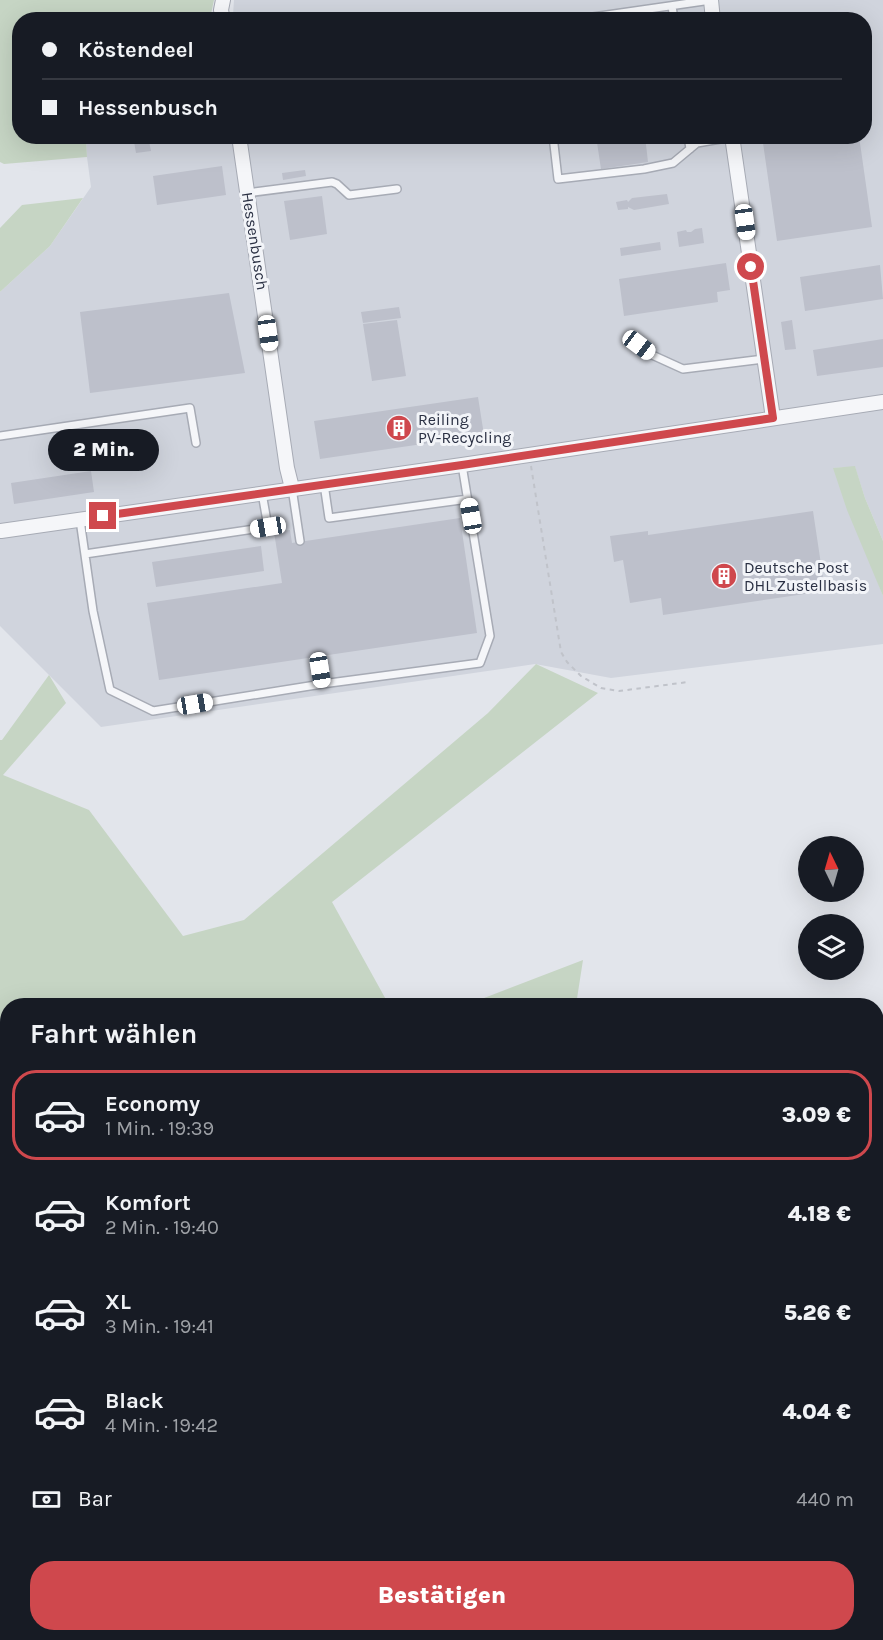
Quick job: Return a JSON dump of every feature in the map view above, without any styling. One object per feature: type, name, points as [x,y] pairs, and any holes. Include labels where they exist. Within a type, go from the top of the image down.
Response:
[{"type":"street","name":"Hessenbusch","points":[[240,144],[287,468],[292,488]]},
{"type":"street","points":[[733,144],[773,418]]},
{"type":"street","points":[[1,528],[80,520],[883,402]]},
{"type":"lane","points":[[629,12],[711,0]]},
{"type":"lane","points":[[672,6],[673,12]]},
{"type":"lane","points":[[554,144],[558,179],[644,169],[673,163],[696,144]]},
{"type":"lane","points":[[689,144],[690,149]]},
{"type":"lane","points":[[247,193],[332,182],[349,195],[397,189]]},
{"type":"lane","points":[[639,345],[650,354],[682,369],[764,358]]},
{"type":"lane","points":[[0,436],[190,408],[196,443]]},
{"type":"lane","points":[[80,520],[93,611],[110,690],[153,711],[322,684],[480,663],[490,636],[462,465]]},
{"type":"lane","points":[[324,484],[329,518],[468,499]]},
{"type":"lane","points":[[292,488],[300,542]]},
{"type":"lane","points":[[85,554],[268,527],[262,493]]},
{"type":"lane","points":[[318,656],[322,684]]},
{"type":"path","points":[[530,455],[561,652],[567,662],[581,676],[601,688],[619,691],[688,682]]},
{"type":"shaded area","points":[[234,0],[883,0],[883,541],[855,467],[834,468],[883,596],[883,644],[611,678],[535,664],[101,727],[0,626],[0,292],[50,246],[91,187],[86,144],[872,144],[872,12],[233,12]]},
{"type":"green space","points":[[0,0],[214,0],[211,12],[12,12],[12,144],[86,144],[87,157],[4,164],[0,162]]},
{"type":"green space","points":[[83,198],[50,246],[0,292],[0,228],[22,205]]},
{"type":"green space","points":[[855,466],[865,498],[883,541],[883,596],[847,510],[833,468]]},
{"type":"green space","points":[[536,664],[598,693],[332,902],[385,998],[0,998],[0,740],[49,675],[66,703],[3,775],[89,810],[183,936],[244,920],[488,713]]},
{"type":"green space","points":[[583,960],[577,998],[484,998]]},
{"type":"building","points":[[134,144],[150,144],[151,151],[136,153]]},
{"type":"building","points":[[597,144],[646,144],[648,162],[601,169]]},
{"type":"building","points":[[763,144],[860,144],[872,227],[777,241]]},
{"type":"building","points":[[222,166],[226,195],[157,205],[153,176]]},
{"type":"building","points":[[305,170],[306,176],[283,180],[282,173]]},
{"type":"building","points":[[667,194],[669,204],[634,210],[628,207],[628,209],[618,210],[616,202],[627,200],[628,202],[632,198]]},
{"type":"building","points":[[322,196],[327,234],[290,240],[284,201]]},
{"type":"building","points":[[702,228],[704,243],[679,247],[677,232],[686,230],[691,232]]},
{"type":"building","points":[[660,242],[661,250],[621,256],[620,248]]},
{"type":"building","points":[[726,263],[730,290],[717,292],[718,302],[624,316],[619,279]]},
{"type":"building","points":[[880,265],[883,299],[805,311],[800,277]]},
{"type":"building","points":[[229,293],[245,373],[90,393],[80,312]]},
{"type":"building","points":[[399,307],[401,318],[363,323],[361,312]]},
{"type":"building","points":[[397,320],[406,376],[372,381],[363,324]]},
{"type":"building","points":[[792,320],[796,349],[785,350],[781,322]]},
{"type":"building","points":[[883,339],[883,367],[817,376],[813,350]]},
{"type":"building","name":"Reiling PV-Recycling","points":[[478,397],[484,435],[320,459],[314,421]]},
{"type":"building","points":[[91,471],[94,492],[14,504],[11,483]]},
{"type":"building","name":"Deutsche Post DHL Zustellbasis","points":[[813,511],[825,591],[663,615],[661,598],[630,603],[623,560],[614,562],[610,536],[648,531],[648,535]]},
{"type":"building","points":[[460,518],[477,633],[159,680],[147,603],[282,583],[274,532],[290,530],[292,543]]},
{"type":"building","points":[[261,546],[264,571],[156,587],[152,562]]},
{"type":"place","name":"Reiling PV-Recycling","points":[[399,428]]},
{"type":"place","name":"Deutsche Post DHL Zustellbasis","points":[[724,576]]},
{"type":"route","points":[[103,516],[773,418],[751,267]]}]
